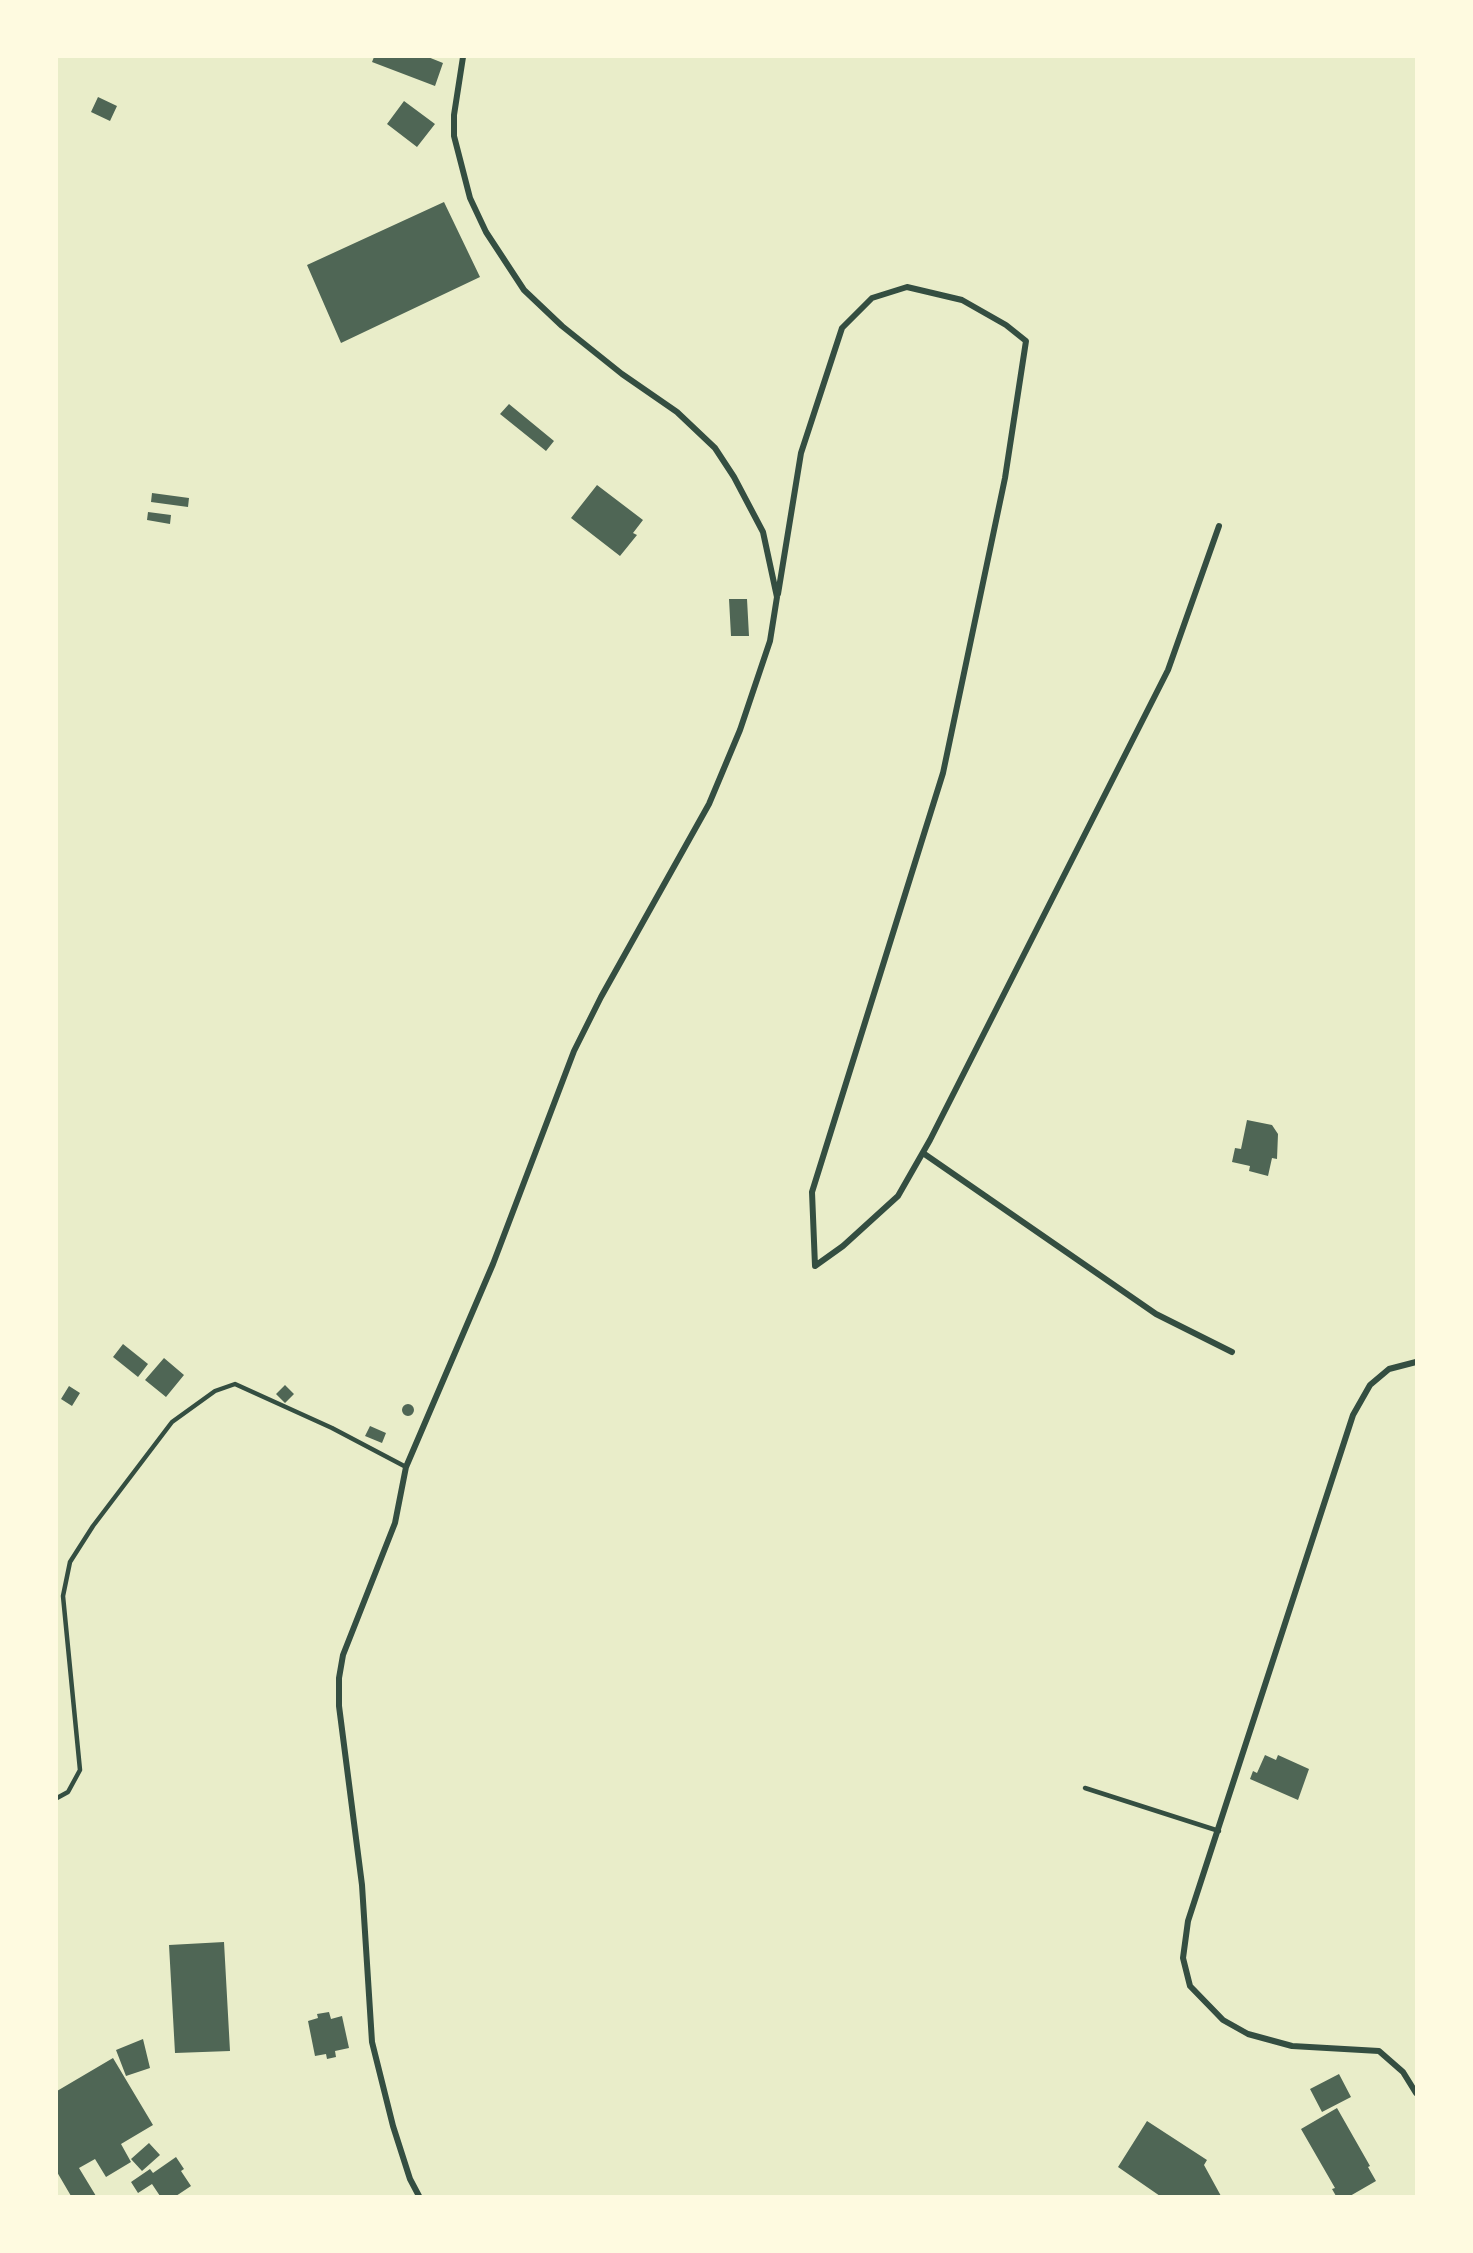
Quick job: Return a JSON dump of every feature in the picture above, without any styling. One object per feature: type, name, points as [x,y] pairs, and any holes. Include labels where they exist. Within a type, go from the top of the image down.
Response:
[{"type":"street","points":[[463,57],[454,115],[454,136],[470,198],[486,232],[524,290],[562,326],[622,374],[677,412],[715,448],[764,532],[777,597]]},
{"type":"street","points":[[419,2196],[410,2179],[393,2126],[372,2042],[362,1885],[339,1706],[339,1678],[343,1655],[395,1523],[406,1467],[493,1264],[574,1051],[601,997],[709,804],[740,730],[771,641],[801,453],[842,328],[872,298],[907,287],[962,300],[1006,325],[1026,341],[1005,478],[944,772],[812,1192],[815,1266],[843,1246],[898,1196],[923,1153],[1027,953],[1168,670],[1219,526]]},
{"type":"street","points":[[923,1153],[1156,1314],[1232,1352]]},
{"type":"street","points":[[1416,1362],[1389,1369],[1370,1385],[1353,1415],[1188,1921],[1183,1958],[1190,1986],[1223,2020],[1248,2034],[1292,2046],[1379,2051],[1403,2072],[1416,2093]]},
{"type":"lane","points":[[57,1798],[68,1792],[80,1770],[63,1596],[70,1562],[93,1526],[172,1422],[215,1392],[235,1384],[332,1428],[406,1467]]},
{"type":"lane","points":[[1085,1788],[1219,1831]]},
{"type":"building","points":[[374,57],[428,57],[443,63],[435,86],[372,62]]},
{"type":"building","points":[[98,97],[117,106],[110,121],[91,112]]},
{"type":"building","points":[[404,101],[435,124],[417,147],[387,124]]},
{"type":"building","points":[[444,202],[480,277],[341,343],[307,265]]},
{"type":"building","points":[[509,404],[554,441],[546,451],[500,414]]},
{"type":"building","points":[[597,485],[643,520],[633,533],[637,535],[620,556],[571,518]]},
{"type":"building","points":[[152,493],[189,498],[188,507],[151,502]]},
{"type":"building","points":[[148,512],[171,515],[170,524],[147,520]]},
{"type":"building","points":[[729,599],[747,599],[749,636],[731,636]]},
{"type":"building","points":[[1247,1120],[1272,1125],[1278,1134],[1277,1159],[1272,1158],[1268,1176],[1249,1171],[1250,1166],[1232,1162],[1235,1148],[1241,1149]]},
{"type":"building","points":[[123,1344],[148,1364],[138,1377],[113,1357]]},
{"type":"building","points":[[164,1358],[184,1375],[166,1397],[145,1380]]},
{"type":"building","points":[[285,1385],[294,1394],[285,1403],[276,1394]]},
{"type":"building","points":[[69,1386],[80,1393],[72,1406],[61,1399]]},
{"type":"building","points":[[408,1404],[414,1410],[408,1416],[402,1410]]},
{"type":"building","points":[[370,1426],[386,1433],[382,1443],[365,1436]]},
{"type":"building","points":[[1265,1755],[1276,1760],[1278,1755],[1309,1769],[1298,1800],[1250,1779],[1253,1771],[1257,1773]]},
{"type":"building","points":[[224,1942],[230,2051],[175,2053],[169,1945]]},
{"type":"building","points":[[329,2012],[331,2019],[342,2016],[349,2048],[335,2051],[336,2057],[327,2059],[326,2054],[315,2056],[308,2021],[318,2018],[317,2014]]},
{"type":"building","points":[[143,2039],[150,2068],[126,2076],[116,2050]]},
{"type":"building","points":[[113,2058],[153,2125],[121,2144],[131,2162],[106,2177],[95,2159],[79,2168],[96,2196],[71,2196],[57,2172],[57,2091]]},
{"type":"building","points":[[1339,2074],[1351,2097],[1322,2112],[1310,2089]]},
{"type":"building","points":[[1337,2108],[1376,2181],[1350,2196],[1336,2196],[1332,2189],[1335,2188],[1301,2129]]},
{"type":"building","points":[[1147,2121],[1207,2160],[1204,2165],[1221,2196],[1160,2196],[1118,2167]]},
{"type":"building","points":[[149,2143],[160,2155],[142,2171],[131,2159]]},
{"type":"building","points":[[176,2157],[184,2169],[181,2171],[191,2186],[176,2196],[160,2196],[152,2184],[138,2193],[131,2182],[150,2169],[153,2173]]}]
